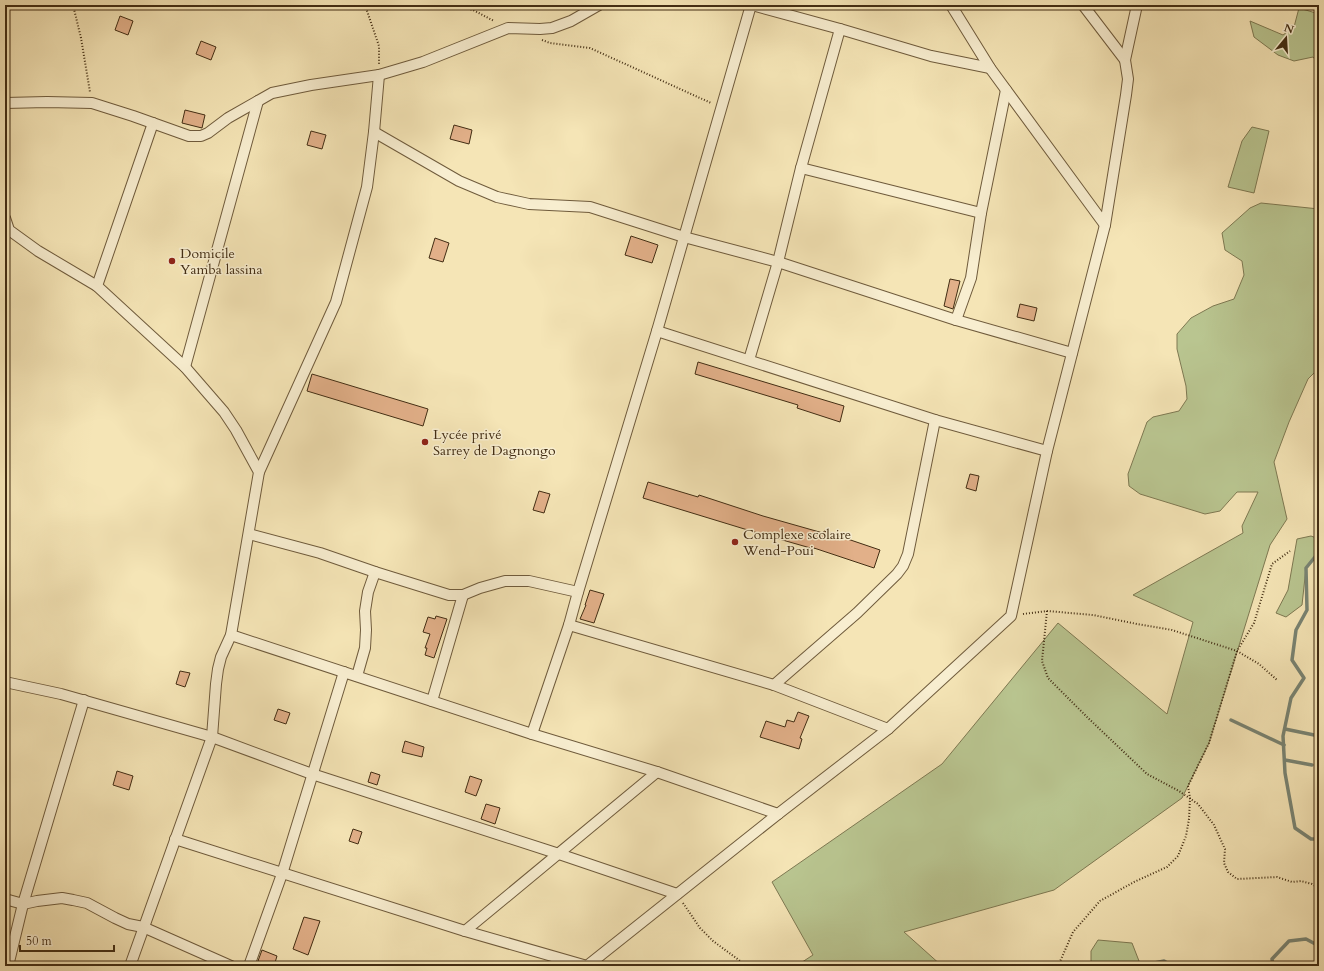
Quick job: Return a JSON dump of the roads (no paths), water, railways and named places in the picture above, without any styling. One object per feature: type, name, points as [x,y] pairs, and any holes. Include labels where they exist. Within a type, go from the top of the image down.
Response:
[{"type":"street","points":[[5,104],[47,102],[92,103],[189,136],[201,136],[208,133],[228,118],[272,93],[311,85],[379,75],[423,62],[508,28],[552,28],[571,21],[599,5]]},
{"type":"street","points":[[532,734],[569,625],[752,5],[931,56],[990,68]]},
{"type":"street","points":[[951,5],[990,68],[1104,225]]},
{"type":"street","points":[[1083,5],[1125,60]]},
{"type":"street","points":[[175,839],[465,931],[587,966],[676,894],[888,729],[1011,616],[1047,452],[1104,225],[1128,80],[1125,60],[1137,5]]},
{"type":"street","points":[[749,360],[778,262],[801,168],[840,29]]},
{"type":"street","points":[[130,966],[212,737],[218,669],[221,657],[231,635],[259,472],[336,302],[367,187],[379,75]]},
{"type":"street","points":[[956,320],[971,278],[981,213],[1006,90]]},
{"type":"street","points":[[185,367],[258,101]]},
{"type":"street","points":[[97,286],[153,123]]},
{"type":"street","points":[[374,132],[459,180],[497,197],[529,204],[590,207],[684,237],[778,262],[956,320],[1072,353]]},
{"type":"street","points":[[801,168],[981,213]]},
{"type":"street","points":[[5,218],[7,229],[38,251],[97,286],[185,367],[224,412],[236,430],[259,472]]},
{"type":"street","points":[[657,331],[935,420],[1047,452]]},
{"type":"street","points":[[774,684],[857,613],[903,566],[908,554],[935,420]]},
{"type":"street","points":[[249,534],[320,553],[449,595],[463,595],[480,588],[505,581],[529,581],[578,592]]},
{"type":"street","points":[[357,676],[365,648],[365,611],[368,592],[375,572]]},
{"type":"street","points":[[432,701],[463,595]]},
{"type":"street","points":[[569,625],[774,684],[888,729]]},
{"type":"street","points":[[231,635],[532,734],[657,772],[778,814]]},
{"type":"street","points":[[249,966],[282,874],[344,672]]},
{"type":"street","points":[[5,682],[84,700],[212,737],[312,774],[559,854],[676,894]]},
{"type":"street","points":[[8,966],[23,904],[84,700]]},
{"type":"street","points":[[465,931],[657,772]]},
{"type":"street","points":[[5,899],[23,904],[62,898],[87,903],[128,924],[143,927],[231,966]]},
{"type":"waterway","points":[[1319,552],[1306,568],[1307,610],[1296,630],[1292,660],[1304,678],[1291,698],[1283,736],[1285,773],[1295,828],[1311,839],[1319,839]]},
{"type":"waterway","points":[[1231,720],[1284,745]]},
{"type":"waterway","points":[[1285,729],[1319,736]]},
{"type":"waterway","points":[[1285,760],[1312,765]]},
{"type":"waterway","points":[[1273,966],[1272,959],[1289,941],[1306,939],[1319,946]]},
{"type":"waterway","points":[[1140,966],[1164,961],[1172,966]]},
{"type":"place","name":"Domicile Yamba lassina","points":[[172,261]]},
{"type":"place","name":"Lycée privé Sarrey de Dagnongo","points":[[425,442]]},
{"type":"place","name":"Complexe scolaire Wend-Poui","points":[[735,542]]}]
